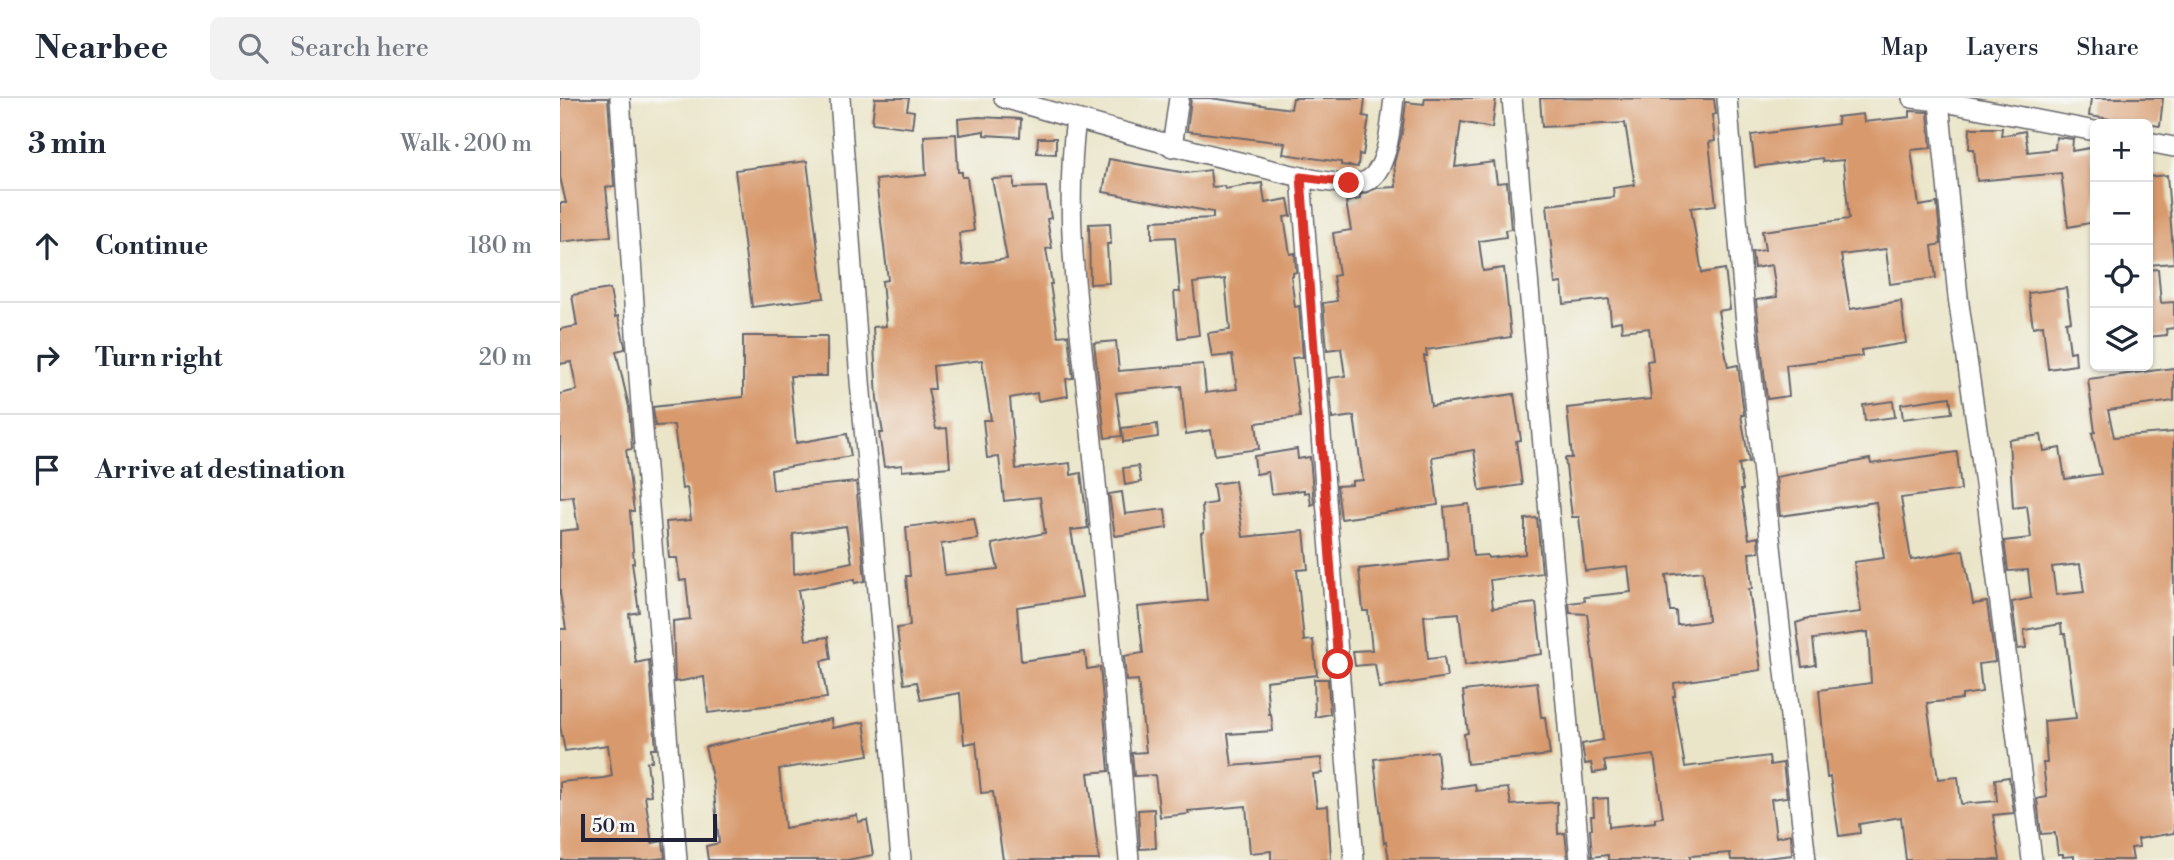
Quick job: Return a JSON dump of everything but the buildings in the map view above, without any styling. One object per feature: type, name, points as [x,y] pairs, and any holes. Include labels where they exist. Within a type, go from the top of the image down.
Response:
[{"type":"street","points":[[620,98],[639,392],[677,860]]},
{"type":"street","points":[[841,98],[860,381],[901,860]]},
{"type":"street","points":[[1004,98],[1172,147],[1301,177],[1349,183],[1367,181],[1382,165],[1394,98]]},
{"type":"street","points":[[1172,147],[1179,98]]},
{"type":"street","points":[[1512,98],[1580,860]]},
{"type":"street","points":[[1727,98],[1746,327],[1806,860]]},
{"type":"street","points":[[1912,98],[2090,130]]},
{"type":"street","points":[[1939,101],[1958,297],[1985,484],[2032,860]]},
{"type":"street","points":[[1076,119],[1070,188],[1077,312],[1104,560],[1129,860]]},
{"type":"street","points":[[2153,143],[2174,147]]},
{"type":"street","points":[[1301,177],[1354,860]]},
{"type":"route","points":[[1338,664],[1301,177],[1349,183]]}]
